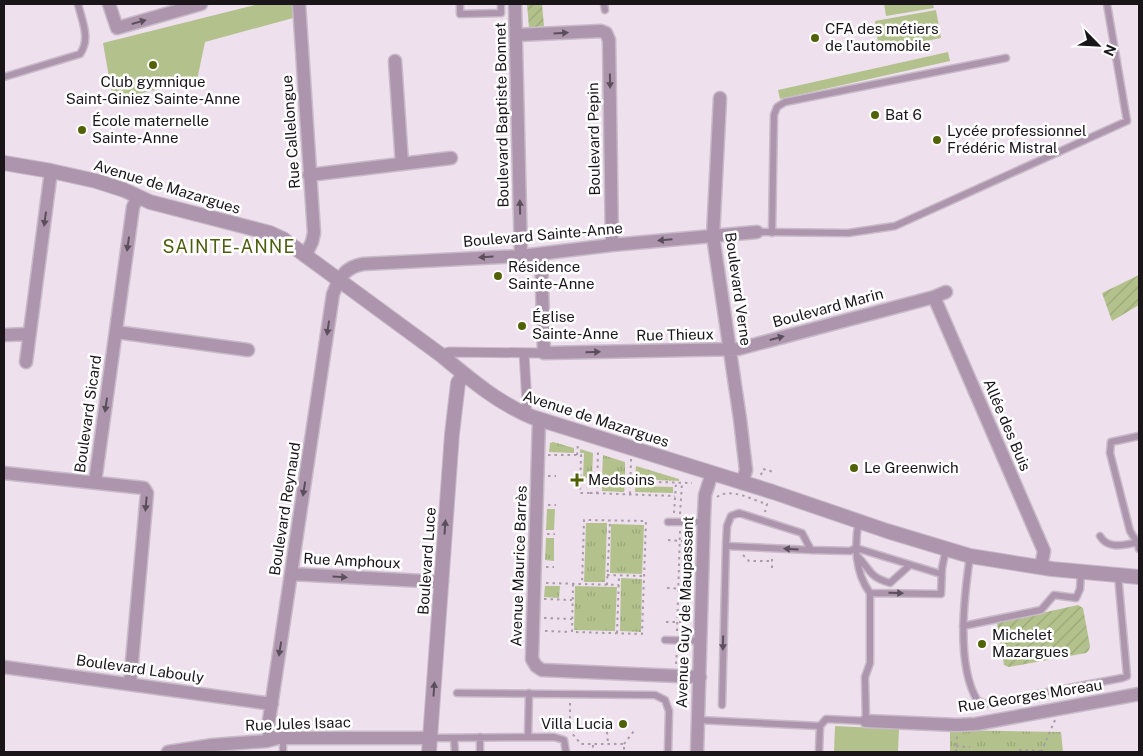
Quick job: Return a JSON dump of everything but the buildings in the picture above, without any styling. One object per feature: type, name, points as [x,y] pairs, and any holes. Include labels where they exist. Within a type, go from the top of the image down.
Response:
[{"type":"street","points":[[110,4],[117,28],[201,4]]},
{"type":"street","name":"Rue Callelongue","points":[[299,4],[314,233],[305,256]]},
{"type":"street","name":"Boulevard Baptiste Bonnet","points":[[516,4],[521,256]]},
{"type":"street","name":"Boulevard Pepin","points":[[516,35],[601,30],[606,33],[609,40],[612,245]]},
{"type":"street","points":[[395,61],[402,164]]},
{"type":"street","name":"Boulevard Verne","points":[[720,98],[713,236],[746,470],[742,483]]},
{"type":"street","points":[[309,175],[451,158]]},
{"type":"street","name":"Avenue de Mazargues","points":[[4,163],[51,171],[116,187],[150,202],[270,233],[283,239],[503,403],[540,420],[970,556],[1081,572],[1139,577]]},
{"type":"street","points":[[26,362],[51,171]]},
{"type":"street","name":"Boulevard Sicard","points":[[130,684],[147,493],[144,488],[140,487],[95,482],[134,206],[138,196]]},
{"type":"street","name":"Boulevard Sainte-Anne","points":[[338,280],[346,270],[354,265],[521,256],[612,245],[757,232]]},
{"type":"street","points":[[540,254],[544,353]]},
{"type":"street","name":"Boulevard Reynaud","points":[[280,738],[269,733],[268,727],[333,294],[338,280]]},
{"type":"street","name":"Boulevard Marin","points":[[730,350],[934,297],[946,292]]},
{"type":"street","name":"Allée des Buis","points":[[934,297],[1044,551],[1041,567]]},
{"type":"street","points":[[116,332],[248,350]]},
{"type":"street","points":[[4,335],[29,334]]},
{"type":"street","name":"Rue Thieux","points":[[441,355],[449,352],[544,353],[730,350]]},
{"type":"street","points":[[524,353],[527,404],[524,414]]},
{"type":"street","name":"Boulevard Luce","points":[[429,752],[452,434],[458,383],[464,374]]},
{"type":"street","name":"Avenue Maurice Barrès","points":[[540,420],[532,660],[542,670],[700,677]]},
{"type":"street","points":[[4,473],[95,482]]},
{"type":"street","name":"Avenue Guy de Maupassant","points":[[697,752],[705,495],[712,473]]},
{"type":"street","name":"Rue Amphoux","points":[[292,574],[442,582]]},
{"type":"street","name":"Boulevard Labouly","points":[[4,667],[272,704]]},
{"type":"street","name":"Rue Georges Moreau","points":[[866,721],[957,726],[1139,694]]},
{"type":"street","name":"Rue Jules Isaac","points":[[168,752],[212,744],[267,741],[280,738],[430,738]]},
{"type":"lane","points":[[4,77],[80,54],[85,48],[87,39],[78,4]]},
{"type":"lane","points":[[460,4],[460,14],[501,13],[501,4]]},
{"type":"lane","points":[[757,232],[848,234],[895,226],[1127,121],[1107,4]]},
{"type":"lane","points":[[772,233],[774,115],[777,107],[785,102],[1006,58]]},
{"type":"lane","points":[[1139,436],[1110,442],[1110,453],[1130,531],[1138,542],[1139,549]]},
{"type":"lane","points":[[722,704],[726,546],[727,526],[731,516],[739,513],[802,532],[810,550]]},
{"type":"lane","points":[[820,752],[820,726],[826,719],[866,721],[865,677],[870,663],[870,593],[866,588],[856,552],[856,535],[859,521]]},
{"type":"lane","points":[[668,522],[704,522]]},
{"type":"lane","points":[[1100,536],[1104,542],[1113,546],[1126,546],[1138,542]]},
{"type":"lane","points":[[726,546],[850,550],[941,574]]},
{"type":"lane","points":[[870,593],[941,594],[941,574],[946,548]]},
{"type":"lane","points":[[856,552],[871,575],[890,582],[910,565]]},
{"type":"lane","points":[[970,556],[962,640],[970,690],[977,700],[985,704],[1127,676],[1118,575]]},
{"type":"lane","points":[[1139,569],[1139,577]]},
{"type":"lane","points":[[963,626],[1041,610],[1054,595],[1076,598],[1080,589],[1081,572]]},
{"type":"lane","points":[[665,640],[701,641]]},
{"type":"lane","points":[[457,693],[655,695],[665,700],[668,712],[668,752]]},
{"type":"lane","points":[[528,737],[529,693]]},
{"type":"lane","points":[[698,720],[820,726]]},
{"type":"lane","points":[[430,738],[554,737],[564,740],[566,752]]},
{"type":"lane","points":[[280,738],[283,752]]},
{"type":"lane","points":[[454,738],[455,752]]},
{"type":"lane","points":[[480,738],[480,752]]},
{"type":"path","points":[[597,494],[599,438]]},
{"type":"path","points":[[630,494],[632,448]]},
{"type":"path","points":[[538,455],[582,455],[580,492],[590,495],[675,496]]},
{"type":"path","points":[[761,478],[764,468],[774,472]]},
{"type":"path","points":[[581,480],[692,483]]},
{"type":"path","points":[[676,483],[674,515],[680,515],[682,484]]},
{"type":"path","points":[[582,584],[584,520],[646,521],[642,634]]},
{"type":"path","points":[[607,585],[610,521]]},
{"type":"path","points":[[676,676],[680,522]]},
{"type":"path","points":[[645,526],[650,526]]},
{"type":"path","points":[[668,540],[703,542]]},
{"type":"path","points":[[608,575],[644,576]]},
{"type":"path","points":[[617,633],[619,576]]},
{"type":"path","points":[[534,583],[619,585]]},
{"type":"path","points":[[572,632],[573,584]]},
{"type":"path","points":[[667,588],[702,590]]},
{"type":"path","points":[[534,599],[573,600]]},
{"type":"path","points":[[533,618],[572,619]]},
{"type":"path","points":[[666,622],[701,623]]},
{"type":"path","points":[[533,631],[647,634]]},
{"type":"path","points":[[570,693],[570,731],[581,744],[624,744]]},
{"type":"path","points":[[956,752],[957,726]]},
{"type":"path","points":[[624,752],[624,744],[634,731]]},
{"type":"path","points":[[607,732],[608,744]]},
{"type":"path","points":[[1019,750],[1041,752],[1050,732]]},
{"type":"path","points":[[593,745],[593,752]]},
{"type":"path","points":[[956,746],[970,747]]},
{"type":"green space","name":"Club gymnique Saint-Giniez Sainte-Anne","points":[[259,4],[292,4],[293,18],[205,42],[197,80],[113,100],[103,43]]},
{"type":"green space","points":[[527,4],[542,4],[544,26],[529,28]]},
{"type":"green space","points":[[884,4],[933,4],[934,8],[886,16]]},
{"type":"green space","points":[[936,10],[941,38],[879,50],[875,21]]},
{"type":"green space","points":[[948,52],[950,61],[780,99],[778,90]]},
{"type":"green space","points":[[1139,275],[1139,305],[1112,321],[1102,293]]},
{"type":"green space","points":[[553,442],[574,448],[574,453],[549,452],[550,443]]},
{"type":"green space","points":[[580,449],[593,453],[592,478],[583,478],[584,453],[580,453]]},
{"type":"green space","points":[[603,455],[625,462],[625,479],[602,478]]},
{"type":"green space","points":[[636,466],[679,479],[679,481],[635,479]]},
{"type":"green space","points":[[602,484],[625,485],[624,492],[602,491]]},
{"type":"green space","points":[[635,486],[673,487],[673,493],[635,492]]},
{"type":"green space","points":[[547,509],[555,509],[554,530],[546,530]]},
{"type":"green space","points":[[586,523],[607,523],[605,582],[584,582]]},
{"type":"green space","points":[[611,524],[644,525],[642,574],[610,573]]},
{"type":"green space","points":[[546,538],[554,538],[554,561],[545,560]]},
{"type":"green space","points":[[621,578],[642,579],[641,632],[620,631]]},
{"type":"green space","points":[[545,586],[560,586],[559,598],[544,597]]},
{"type":"green space","points":[[575,586],[617,587],[615,631],[574,630]]},
{"type":"green space","points":[[1078,605],[1083,608],[1090,646],[1086,653],[1009,667],[1004,665],[997,623]]},
{"type":"green space","points":[[835,726],[899,729],[898,752],[834,752]]},
{"type":"green space","points":[[950,730],[1061,732],[1063,752],[950,752]]},
{"type":"place","name":"CFA des métiers de l'automobile","points":[[815,38]]},
{"type":"place","name":"Club gymnique Saint-Giniez Sainte-Anne","points":[[153,65]]},
{"type":"place","name":"Bat 6","points":[[875,115]]},
{"type":"place","name":"École maternelle Sainte-Anne","points":[[82,130]]},
{"type":"place","name":"Lycée professionnel Frédéric Mistral","points":[[937,140]]},
{"type":"place","name":"Résidence Sainte-Anne","points":[[498,276]]},
{"type":"place","name":"Église Sainte-Anne","points":[[522,326]]},
{"type":"place","name":"Le Greenwich","points":[[854,468]]},
{"type":"place","name":"Medsoins","points":[[577,480]]},
{"type":"place","name":"Michelet Mazargues","points":[[982,644]]},
{"type":"place","name":"Villa Lucia","points":[[623,724]]},
{"type":"district","name":"SAINTE-ANNE","points":[[229,247]]}]
